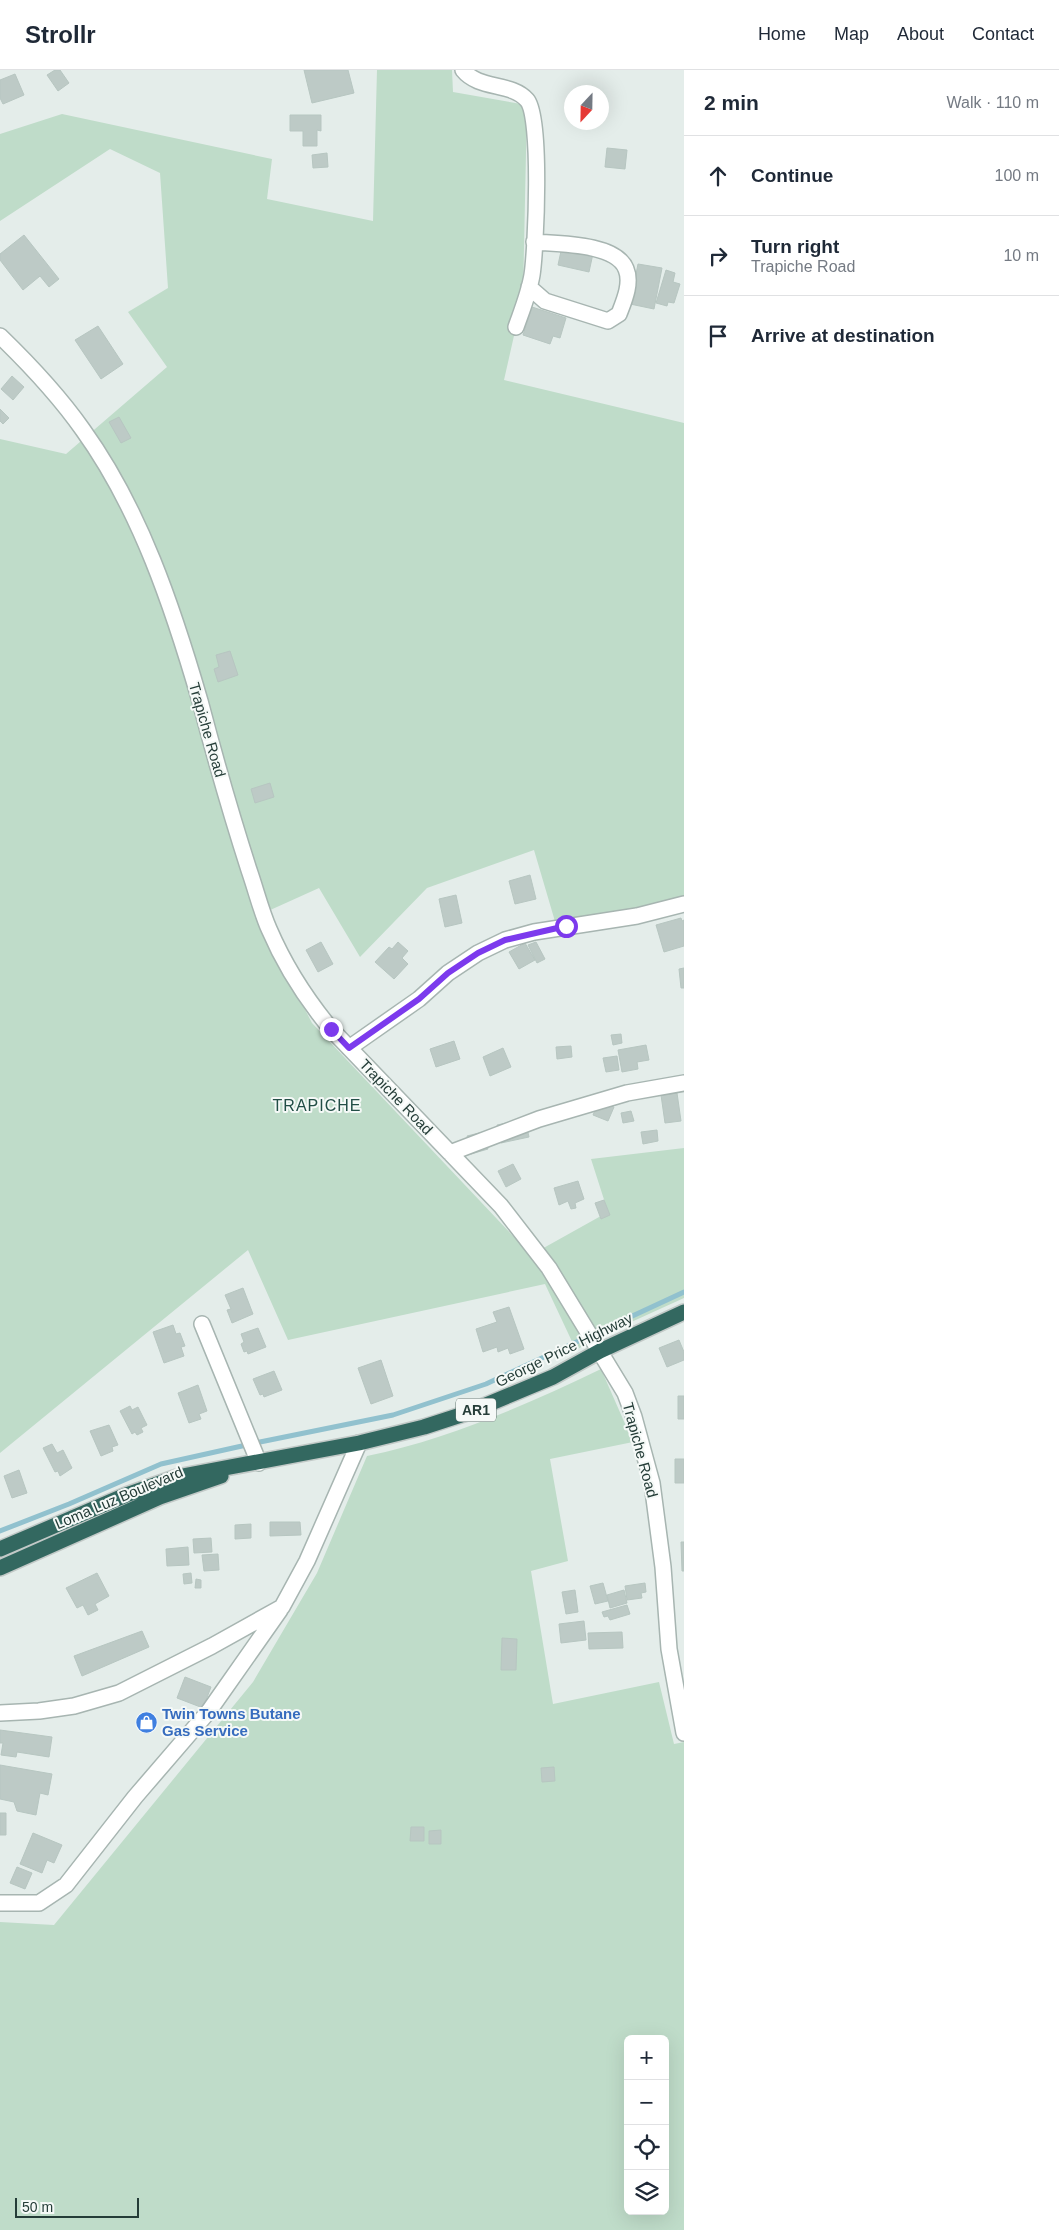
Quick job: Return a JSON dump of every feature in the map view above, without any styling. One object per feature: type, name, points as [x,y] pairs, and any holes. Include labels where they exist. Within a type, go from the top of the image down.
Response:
[{"type":"highway","name":"George Price Highway","points":[[256,1464],[359,1444],[424,1428],[467,1413],[553,1377],[600,1352],[684,1312]]},
{"type":"highway","name":"AR1","points":[[0,1549],[126,1495],[168,1480],[210,1470],[256,1464]]},
{"type":"highway","name":"Loma Luz Boulevard","points":[[0,1568],[160,1497],[256,1464]]},
{"type":"street","points":[[462,70],[474,80],[522,96],[529,102],[535,128],[534,242],[529,287],[516,327]]},
{"type":"street","points":[[529,287],[536,296],[545,301],[608,321],[619,314],[628,280],[626,269],[622,263],[607,252],[582,246],[534,242]]},
{"type":"street","name":"Trapiche Road","points":[[0,336],[40,376],[84,430],[128,506],[166,597],[199,698],[230,812],[269,929],[280,952],[316,1011],[349,1048],[502,1206],[527,1238],[549,1268],[628,1401],[652,1483],[663,1567],[669,1648],[684,1733]]},
{"type":"street","points":[[349,1048],[419,999],[448,973],[478,953],[505,940],[534,932],[637,916],[684,904]]},
{"type":"street","points":[[450,1153],[539,1118],[627,1093],[684,1083]]},
{"type":"street","points":[[202,1324],[256,1464]]},
{"type":"street","points":[[0,1903],[39,1903],[66,1885],[135,1797],[209,1710],[282,1607],[307,1561],[359,1444]]},
{"type":"street","points":[[0,1712],[39,1711],[74,1706],[119,1693],[212,1646],[282,1607]]},
{"type":"green space","points":[[377,70],[452,70],[453,92],[527,105],[523,296],[504,380],[684,423],[684,908],[559,935],[534,850],[427,888],[360,957],[319,888],[257,916],[312,1023],[531,1255],[608,1212],[591,1159],[684,1148],[684,1298],[605,1334],[576,1350],[545,1284],[288,1340],[248,1250],[0,1453],[0,439],[66,454],[167,367],[128,312],[168,288],[160,173],[110,149],[0,221],[0,134],[62,114],[272,159],[267,199],[373,221]]},
{"type":"green space","points":[[601,1369],[633,1442],[550,1459],[568,1561],[531,1571],[553,1704],[659,1682],[674,1744],[684,1742],[684,2230],[0,2230],[0,1922],[54,1925],[253,1682],[317,1573],[367,1456],[428,1440],[516,1408]]},
{"type":"building","points":[[55,70],[60,70],[69,83],[58,91],[47,75]]},
{"type":"building","points":[[304,70],[348,70],[354,93],[312,103]]},
{"type":"building","points":[[15,74],[24,95],[3,104],[0,98],[0,80]]},
{"type":"building","points":[[290,115],[321,115],[321,131],[317,130],[317,146],[303,146],[303,131],[290,131]]},
{"type":"building","points":[[607,148],[627,150],[625,169],[605,167]]},
{"type":"building","points":[[327,153],[328,167],[313,168],[312,155]]},
{"type":"building","points":[[24,235],[59,279],[49,287],[40,276],[23,290],[0,260],[0,254]]},
{"type":"building","points":[[563,242],[594,249],[589,272],[558,265]]},
{"type":"building","points":[[638,264],[662,268],[654,309],[630,304]]},
{"type":"building","points":[[666,270],[675,273],[673,282],[680,284],[674,303],[668,302],[667,306],[656,303]]},
{"type":"building","points":[[532,307],[566,318],[560,338],[553,336],[550,344],[523,335]]},
{"type":"building","points":[[98,326],[123,364],[101,379],[75,340]]},
{"type":"building","points":[[12,376],[24,387],[13,400],[1,389]]},
{"type":"building","points":[[0,409],[9,418],[3,424],[0,421]]},
{"type":"building","points":[[119,417],[131,438],[121,443],[109,422]]},
{"type":"building","points":[[230,651],[238,675],[218,682],[214,669],[219,667],[216,655]]},
{"type":"building","points":[[270,783],[274,797],[255,803],[251,789]]},
{"type":"building","points":[[530,875],[536,899],[515,904],[509,881]]},
{"type":"building","points":[[456,895],[462,923],[445,927],[439,899]]},
{"type":"building","points":[[681,918],[682,921],[684,920],[684,946],[664,952],[656,925]]},
{"type":"building","points":[[321,942],[333,964],[318,972],[306,950]]},
{"type":"building","points":[[398,942],[408,951],[402,958],[408,964],[394,979],[375,962],[389,947],[392,949]]},
{"type":"building","points":[[536,942],[545,959],[537,963],[528,945]]},
{"type":"building","points":[[525,943],[535,960],[519,969],[509,952]]},
{"type":"building","points":[[684,968],[684,988],[681,988],[679,969]]},
{"type":"building","points":[[621,1034],[622,1043],[613,1045],[611,1035]]},
{"type":"building","points":[[454,1041],[460,1059],[436,1067],[430,1049]]},
{"type":"building","points":[[646,1045],[649,1060],[637,1062],[638,1069],[622,1072],[618,1050]]},
{"type":"building","points":[[571,1046],[572,1057],[557,1059],[556,1047]]},
{"type":"building","points":[[503,1048],[511,1067],[490,1076],[483,1057]]},
{"type":"building","points":[[617,1056],[619,1070],[606,1072],[603,1058]]},
{"type":"building","points":[[677,1093],[681,1121],[665,1123],[661,1095]]},
{"type":"building","points":[[599,1101],[614,1107],[608,1121],[593,1115]]},
{"type":"building","points":[[631,1111],[634,1121],[623,1123],[621,1113]]},
{"type":"building","points":[[525,1119],[529,1137],[501,1143],[497,1125]]},
{"type":"building","points":[[657,1130],[658,1141],[643,1144],[641,1132]]},
{"type":"building","points":[[483,1132],[488,1149],[471,1154],[467,1136]]},
{"type":"building","points":[[513,1164],[521,1179],[506,1187],[498,1171]]},
{"type":"building","points":[[578,1181],[584,1199],[575,1203],[576,1208],[571,1209],[568,1201],[559,1205],[554,1188]]},
{"type":"building","points":[[604,1200],[610,1215],[601,1219],[595,1203]]},
{"type":"building","points":[[243,1288],[253,1314],[232,1323],[227,1310],[231,1309],[225,1295]]},
{"type":"building","points":[[509,1307],[524,1349],[510,1354],[508,1348],[498,1352],[497,1347],[483,1352],[476,1329],[497,1322],[493,1312]]},
{"type":"building","points":[[173,1325],[176,1334],[180,1333],[185,1346],[181,1347],[184,1356],[164,1363],[153,1332]]},
{"type":"building","points":[[258,1328],[266,1347],[248,1354],[247,1351],[244,1352],[241,1344],[244,1342],[241,1334]]},
{"type":"building","points":[[679,1340],[684,1352],[684,1360],[667,1367],[659,1348]]},
{"type":"building","points":[[381,1360],[393,1396],[371,1404],[358,1368]]},
{"type":"building","points":[[274,1371],[282,1390],[264,1397],[263,1394],[260,1395],[253,1379]]},
{"type":"building","points":[[198,1385],[207,1411],[199,1414],[201,1419],[189,1423],[178,1393]]},
{"type":"building","points":[[678,1396],[684,1396],[684,1419],[678,1419]]},
{"type":"building","points":[[130,1406],[132,1410],[138,1407],[147,1425],[141,1428],[143,1432],[137,1435],[135,1432],[132,1434],[120,1411]]},
{"type":"building","points":[[109,1425],[118,1445],[112,1447],[113,1451],[101,1456],[90,1431]]},
{"type":"building","points":[[52,1444],[57,1453],[63,1450],[72,1468],[60,1476],[58,1471],[55,1472],[43,1448]]},
{"type":"building","points":[[675,1459],[684,1459],[684,1483],[675,1483]]},
{"type":"building","points":[[19,1470],[27,1493],[12,1498],[4,1476]]},
{"type":"building","points":[[270,1522],[300,1522],[301,1535],[270,1536]]},
{"type":"building","points":[[251,1524],[251,1538],[235,1539],[235,1525]]},
{"type":"building","points":[[211,1538],[212,1552],[194,1553],[193,1539]]},
{"type":"building","points":[[681,1542],[684,1542],[684,1571],[682,1571]]},
{"type":"building","points":[[188,1547],[189,1565],[167,1566],[166,1549]]},
{"type":"building","points":[[218,1554],[219,1570],[204,1571],[202,1555]]},
{"type":"building","points":[[97,1573],[109,1596],[95,1604],[98,1610],[88,1615],[83,1605],[77,1608],[66,1588]]},
{"type":"building","points":[[191,1573],[192,1583],[184,1584],[183,1574]]},
{"type":"building","points":[[196,1579],[201,1580],[201,1588],[195,1588]]},
{"type":"building","points":[[603,1583],[608,1601],[595,1604],[590,1586]]},
{"type":"building","points":[[645,1583],[646,1592],[641,1593],[642,1598],[627,1600],[625,1586]]},
{"type":"building","points":[[575,1590],[578,1612],[566,1614],[562,1592]]},
{"type":"building","points":[[624,1590],[627,1603],[610,1608],[607,1595]]},
{"type":"building","points":[[627,1605],[630,1614],[610,1620],[608,1616],[604,1617],[602,1612]]},
{"type":"building","points":[[584,1621],[586,1640],[561,1643],[559,1624]]},
{"type":"building","points":[[142,1631],[149,1647],[82,1676],[74,1656]]},
{"type":"building","points":[[622,1632],[623,1648],[589,1649],[588,1633]]},
{"type":"building","points":[[502,1638],[517,1639],[516,1670],[501,1670]]},
{"type":"building","points":[[185,1677],[211,1687],[203,1708],[177,1698]]},
{"type":"building","name":"Twin Towns Butane Gas Service","points":[[152,1716],[155,1720],[140,1730],[137,1726]]},
{"type":"building","points":[[0,1730],[52,1737],[49,1757],[17,1752],[16,1757],[1,1755],[3,1743],[0,1743]]},
{"type":"building","points":[[0,1765],[52,1774],[48,1795],[40,1793],[36,1815],[17,1811],[14,1802],[0,1799]]},
{"type":"building","points":[[554,1767],[555,1781],[542,1782],[541,1768]]},
{"type":"building","points":[[0,1813],[6,1813],[6,1835],[0,1835]]},
{"type":"building","points":[[411,1827],[424,1827],[424,1841],[410,1841]]},
{"type":"building","points":[[441,1830],[441,1844],[429,1844],[429,1831]]},
{"type":"building","points":[[33,1833],[62,1845],[54,1863],[47,1860],[42,1873],[20,1864]]},
{"type":"building","points":[[17,1867],[32,1873],[25,1889],[10,1883]]},
{"type":"waterway","points":[[0,1531],[69,1504],[161,1464],[393,1415],[486,1384],[684,1292]]},
{"type":"place","name":"Twin Towns Butane Gas Service","points":[[146,1723]]},
{"type":"district","name":"TRAPICHE","points":[[317,1105]]},
{"type":"route","points":[[331,1029],[349,1048],[419,999],[448,973],[478,953],[505,940],[566,926]]}]
